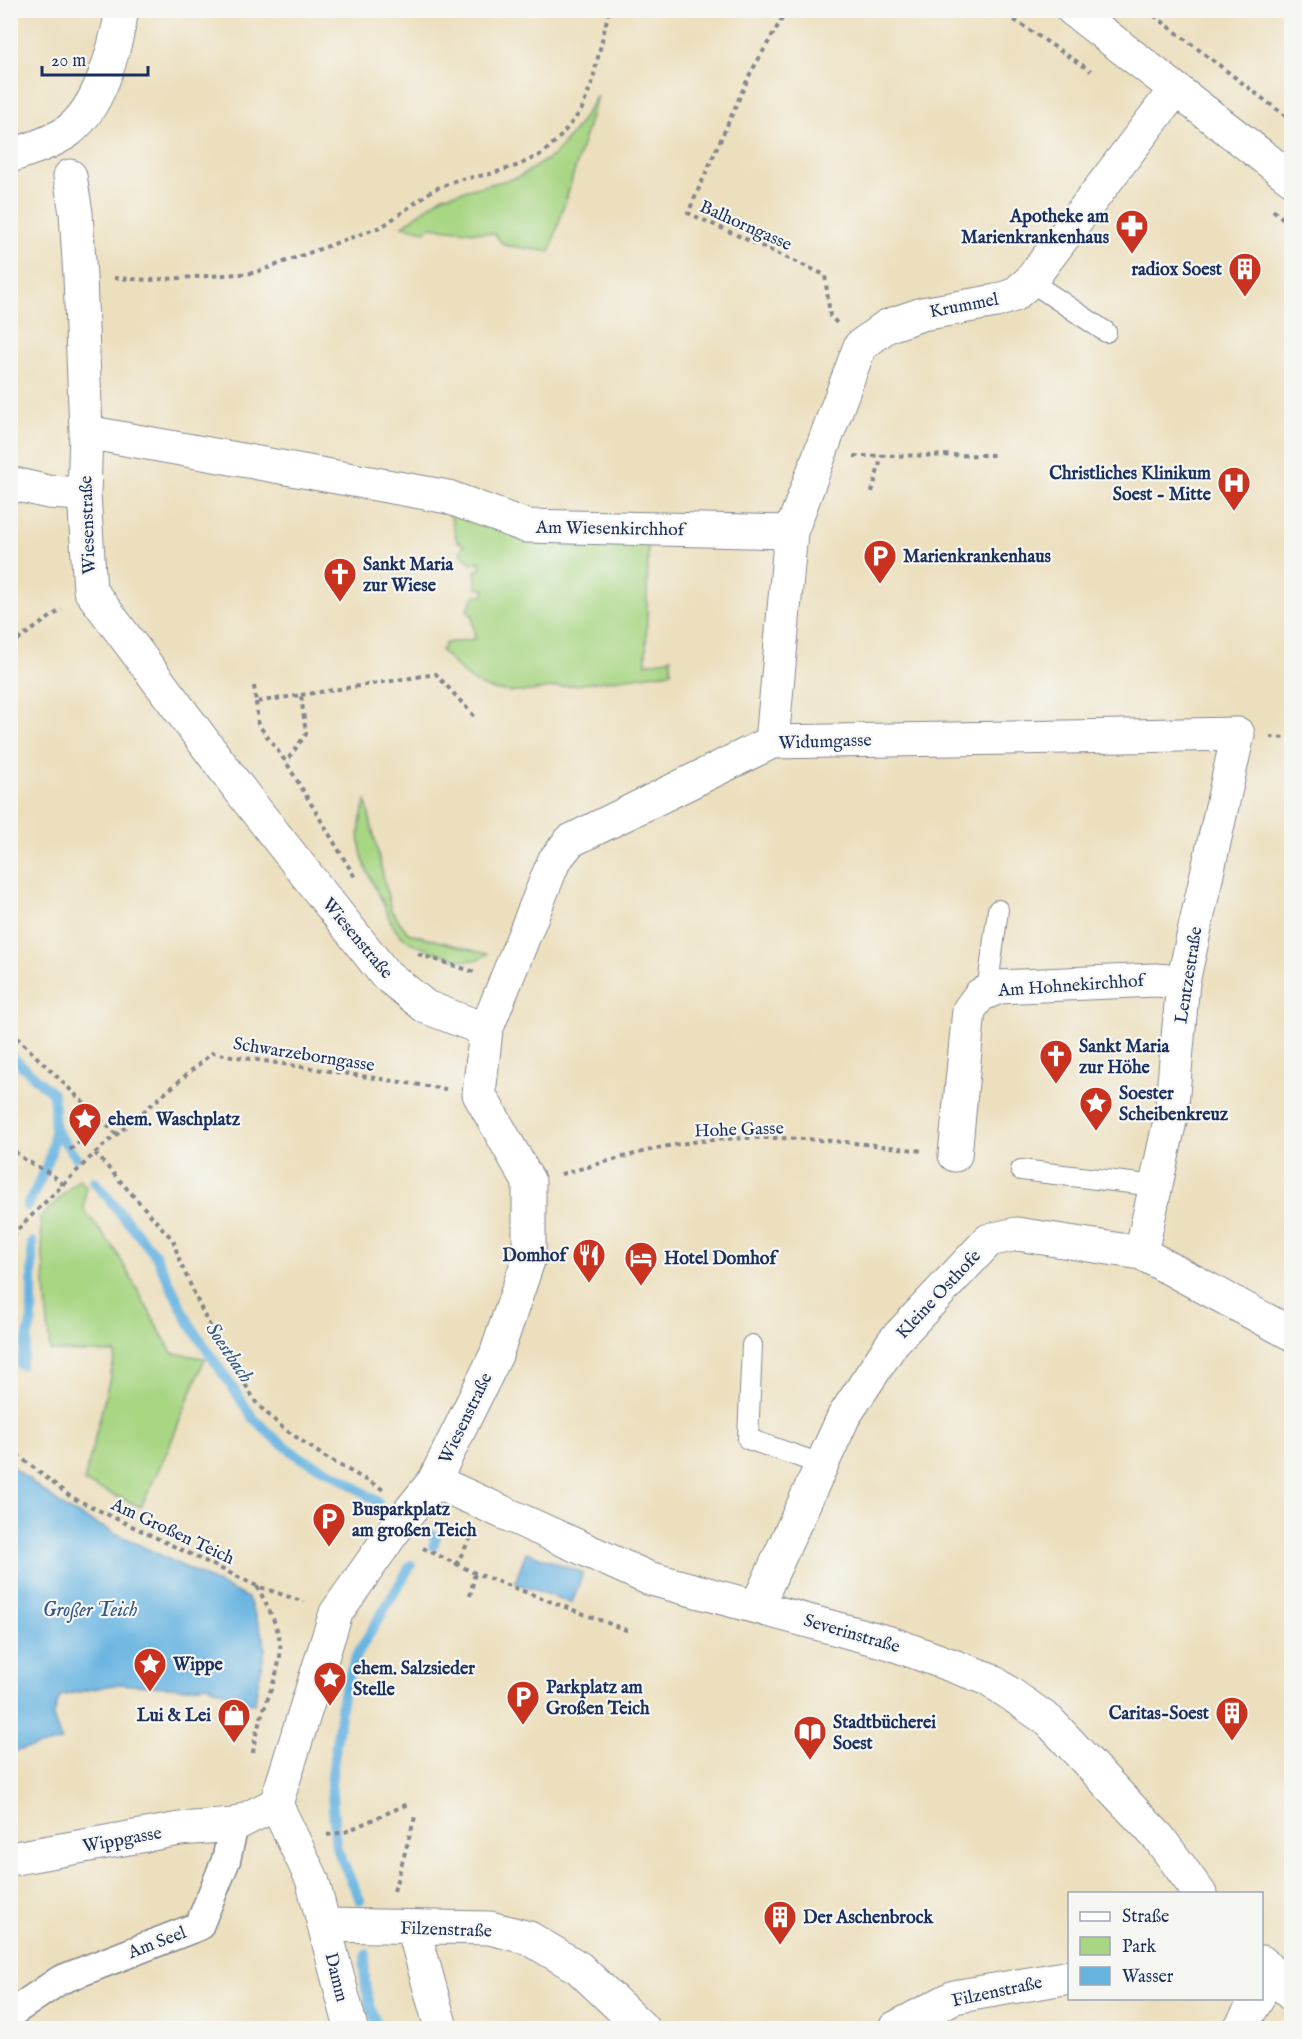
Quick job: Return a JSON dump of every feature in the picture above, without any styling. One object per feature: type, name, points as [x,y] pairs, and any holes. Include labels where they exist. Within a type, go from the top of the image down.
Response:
[{"type":"street","points":[[10,156],[67,132],[90,108],[116,43],[122,10]]},
{"type":"street","points":[[1073,10],[1292,179]]},
{"type":"street","name":"Krummel","points":[[860,346],[887,326],[922,314],[996,301],[1014,295],[1030,281],[1175,90]]},
{"type":"street","name":"Wiesenstraße","points":[[70,176],[76,213],[80,277],[86,432],[84,494],[90,590],[246,798],[384,973],[426,1006],[486,1030]]},
{"type":"street","points":[[772,742],[791,532],[860,346]]},
{"type":"street","name":"Am Wiesenkirchhof","points":[[86,432],[448,497],[526,526],[791,532]]},
{"type":"street","points":[[10,483],[48,492],[84,494]]},
{"type":"street","name":"Widumgasse","points":[[486,1030],[554,861],[570,841],[772,742],[1238,734]]},
{"type":"street","name":"Lentzestraße","points":[[1141,1253],[1171,1116],[1183,982],[1238,734]]},
{"type":"street","name":"Am Hohnekirchhof","points":[[954,1155],[969,1010],[980,995],[999,987],[1155,980],[1183,982]]},
{"type":"street","points":[[479,1094],[486,1030]]},
{"type":"street","name":"Wiesenstraße","points":[[276,1804],[336,1613],[393,1532],[434,1481],[496,1355],[529,1258],[529,1182],[479,1094]]},
{"type":"street","name":"Kleine Osthofe","points":[[758,1606],[844,1416],[893,1342],[988,1240],[1017,1234],[1108,1246],[1141,1253],[1292,1334]]},
{"type":"street","name":"Severinstraße","points":[[434,1481],[648,1578],[890,1643],[989,1679],[1050,1721],[1159,1838],[1199,1892]]},
{"type":"street","points":[[234,1825],[276,1804],[312,1879],[325,1925]]},
{"type":"street","name":"Wippgasse","points":[[10,1859],[180,1829],[234,1825]]},
{"type":"street","name":"Am Seel","points":[[13,2018],[60,1980],[199,1926],[226,1860],[234,1825]]},
{"type":"street","name":"Filzenstraße","points":[[325,1925],[490,1928],[529,1938],[579,1968],[642,2028]]},
{"type":"street","name":"Damm","points":[[325,1925],[351,2028]]},
{"type":"street","points":[[399,1927],[441,2028]]},
{"type":"street","name":"Filzenstraße","points":[[895,2028],[954,1997],[1068,1977]]},
{"type":"street","points":[[1263,1996],[1273,1982]]},
{"type":"street","points":[[1240,2028],[1260,2000]]},
{"type":"lane","points":[[1030,281],[1106,332]]},
{"type":"lane","points":[[987,992],[998,910]]},
{"type":"lane","points":[[1021,1170],[1156,1186]]},
{"type":"lane","points":[[752,1345],[747,1439],[806,1459],[820,1467]]},
{"type":"path","points":[[80,277],[149,280],[254,273],[383,226],[433,190],[457,180],[490,174],[519,165],[542,153],[560,138],[581,111],[591,83],[609,10]]},
{"type":"path","name":"Balhorngasse","points":[[787,10],[750,74],[688,213],[825,275],[830,316],[860,346]]},
{"type":"path","points":[[1147,10],[1292,121]]},
{"type":"path","points":[[872,492],[882,455]]},
{"type":"path","points":[[818,457],[996,455]]},
{"type":"path","points":[[10,645],[90,590]]},
{"type":"path","points":[[256,702],[436,674],[474,716]]},
{"type":"path","points":[[254,686],[258,724],[286,762],[361,888]]},
{"type":"path","points":[[286,762],[306,734],[301,695]]},
{"type":"path","points":[[413,952],[506,983]]},
{"type":"path","points":[[10,1030],[118,1136],[95,1153],[17,1230],[10,1245]]},
{"type":"path","name":"Schwarzeborngasse","points":[[118,1136],[212,1053],[479,1094]]},
{"type":"path","points":[[70,1149],[102,1121]]},
{"type":"path","name":"Hohe Gasse","points":[[529,1182],[664,1147],[722,1141],[863,1143],[954,1155]]},
{"type":"path","points":[[10,1144],[25,1161],[35,1164],[58,1179],[63,1185]]},
{"type":"path","points":[[95,1153],[173,1240],[180,1262],[206,1318],[257,1404],[283,1428],[325,1457],[413,1507]]},
{"type":"path","name":"Am Großen Teich","points":[[10,1449],[71,1497],[257,1586],[336,1613]]},
{"type":"path","points":[[393,1532],[475,1573],[629,1631]]},
{"type":"path","points":[[470,1596],[475,1573]]},
{"type":"path","points":[[252,1764],[255,1732],[280,1654],[276,1627],[257,1586]]},
{"type":"path","points":[[326,1835],[345,1832],[410,1803]]},
{"type":"path","points":[[399,1927],[415,1817]]},
{"type":"green space","points":[[597,96],[550,252],[504,245],[494,234],[431,227],[425,231],[403,226],[443,196],[519,177],[554,155],[576,129]]},
{"type":"green space","points":[[449,511],[648,544],[646,664],[671,658],[671,672],[522,692],[494,690],[468,678],[441,651],[446,643],[475,639],[472,615],[467,610],[475,595],[483,596],[485,589],[477,588],[475,571],[482,568],[479,561],[472,564],[460,552],[464,545],[457,541]]},
{"type":"green space","points":[[366,801],[391,910],[408,933],[487,954],[468,961],[458,959],[415,944],[405,939],[396,930],[369,876],[361,852],[360,828]]},
{"type":"green space","points":[[79,1179],[86,1186],[84,1210],[116,1251],[172,1353],[205,1358],[169,1447],[141,1507],[84,1482],[116,1353],[50,1351],[40,1218]]},
{"type":"water","name":"Großer Teich","points":[[10,1465],[68,1510],[248,1598],[264,1638],[265,1649],[254,1704],[207,1685],[183,1688],[118,1684],[60,1696],[53,1717],[62,1741],[11,1752]]},
{"type":"water","points":[[526,1552],[583,1573],[572,1603],[515,1583]]},
{"type":"waterway","points":[[10,1055],[53,1094],[54,1127],[51,1152],[42,1177],[27,1206]]},
{"type":"waterway","name":"Soestbach","points":[[56,1131],[76,1157]]},
{"type":"waterway","name":"Soestbach","points":[[94,1181],[156,1256],[189,1323],[253,1418],[274,1438],[301,1458],[337,1475],[378,1502]]},
{"type":"waterway","points":[[21,1365],[32,1319],[32,1242]]},
{"type":"waterway","name":"Soestbach","points":[[428,1532],[436,1537],[433,1546]]},
{"type":"waterway","name":"Soestbach","points":[[360,1900],[336,1847],[331,1782],[343,1694],[356,1656],[411,1565]]},
{"type":"waterway","name":"Soestbach","points":[[366,1954],[365,1983],[378,2028]]},
{"type":"place","name":"Apotheke am Marienkrankenhaus","points":[[1132,255]]},
{"type":"place","name":"radiox Soest","points":[[1245,298]]},
{"type":"place","name":"Christliches Klinikum Soest - Mitte","points":[[1234,512]]},
{"type":"place","name":"Marienkrankenhaus","points":[[880,585]]},
{"type":"place","name":"Sankt Maria zur Wiese","points":[[340,603]]},
{"type":"place","name":"Sankt Maria zur Höhe","points":[[1056,1085]]},
{"type":"place","name":"Soester Scheibenkreuz","points":[[1096,1132]]},
{"type":"place","name":"ehem. Waschplatz","points":[[85,1148]]},
{"type":"place","name":"Domhof","points":[[589,1284]]},
{"type":"place","name":"Hotel Domhof","points":[[641,1287]]},
{"type":"place","name":"Busparkplatz am großen Teich","points":[[329,1548]]},
{"type":"place","name":"Wippe","points":[[150,1693]]},
{"type":"place","name":"ehem. Salzsieder Stelle","points":[[330,1707]]},
{"type":"place","name":"Parkplatz am Großen Teich","points":[[523,1726]]},
{"type":"place","name":"Caritas-Soest","points":[[1232,1742]]},
{"type":"place","name":"Lui & Lei","points":[[234,1744]]},
{"type":"place","name":"Stadtbücherei Soest","points":[[810,1761]]},
{"type":"place","name":"Der Aschenbrock","points":[[780,1946]]}]
